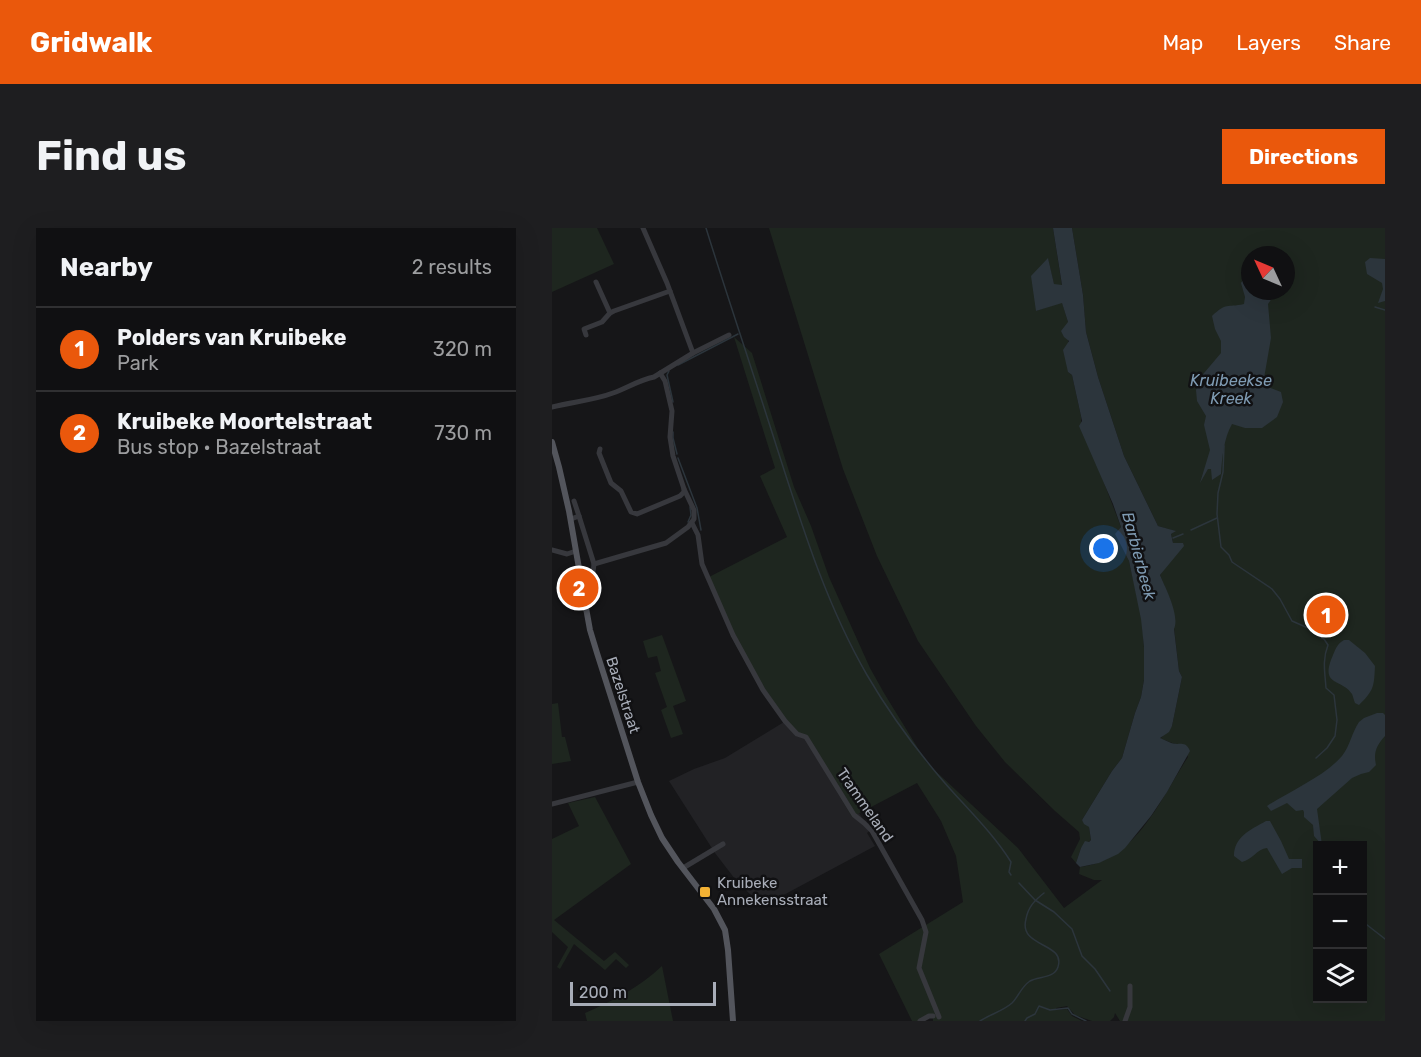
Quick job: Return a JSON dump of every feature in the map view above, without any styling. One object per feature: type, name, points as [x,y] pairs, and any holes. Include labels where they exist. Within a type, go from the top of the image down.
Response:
[{"type":"main road","name":"Bazelstraat","points":[[552,442],[571,519],[590,630],[638,782],[651,815],[662,838],[714,909],[725,930],[728,941],[733,1021]]},
{"type":"street","points":[[643,228],[693,353]]},
{"type":"street","points":[[596,282],[609,313]]},
{"type":"street","points":[[586,335],[584,330],[602,322],[609,313],[670,291]]},
{"type":"street","points":[[552,407],[615,393],[660,373],[729,335]]},
{"type":"street","name":"Trammeland","points":[[660,373],[665,381],[672,411],[671,444],[684,489],[694,510],[692,524],[697,531],[700,556],[733,636],[763,690],[785,722],[797,734],[806,737],[854,815],[872,831],[922,920],[926,932],[919,968],[936,1016],[929,1016],[921,1021]]},
{"type":"street","points":[[600,449],[599,453],[611,483],[621,491],[630,510],[634,513],[637,514],[680,496],[684,489]]},
{"type":"street","points":[[573,501],[594,564],[591,588]]},
{"type":"street","points":[[571,519],[579,516]]},
{"type":"street","points":[[594,564],[666,543],[692,524]]},
{"type":"street","points":[[552,550],[567,554],[576,551]]},
{"type":"street","points":[[552,804],[638,782]]},
{"type":"street","points":[[683,868],[723,844]]},
{"type":"street","points":[[1125,1021],[1130,1007],[1130,986]]},
{"type":"shaded area","points":[[552,228],[597,228],[614,264],[552,292]]},
{"type":"shaded area","points":[[769,228],[1053,228],[1062,286],[1054,285],[1048,259],[1036,311],[1062,302],[1068,322],[1068,372],[1072,375],[1081,423],[1121,527],[1116,534],[1129,561],[1142,619],[1144,647],[1144,680],[1141,697],[1122,758],[1082,820],[1089,827],[1091,840],[1081,848],[1076,863],[1071,857],[1080,839],[1079,832],[1005,762],[976,726],[918,641],[877,556],[843,469]]},
{"type":"shaded area","points":[[1072,228],[1385,228],[1385,1021],[1120,1021],[1115,1013],[1110,1021],[1092,1021],[1075,1015],[1067,1006],[1056,1008],[1056,1010],[1067,1009],[1072,1016],[1082,1021],[933,1021],[933,1016],[920,1021],[912,1021],[879,954],[963,902],[956,856],[941,821],[917,783],[852,817],[805,738],[796,735],[736,646],[709,577],[787,537],[760,476],[775,468],[734,337],[752,353],[794,487],[829,577],[870,668],[927,763],[1018,848],[1064,908],[1102,880],[1094,880],[1079,874],[1080,867],[1100,862],[1117,853],[1132,840],[1157,808],[1188,757],[1181,744],[1160,739],[1172,726],[1182,677],[1179,671],[1171,602],[1160,575],[1182,543],[1173,543],[1171,534],[1175,531],[1158,526],[1124,456],[1086,332],[1083,295]]},
{"type":"shaded area","points":[[662,635],[686,701],[673,706],[683,734],[671,738],[661,710],[667,707],[655,673],[661,671],[657,656],[648,658],[643,641]]},
{"type":"shaded area","points":[[558,703],[562,737],[565,737],[571,761],[552,764],[552,704]]},
{"type":"shaded area","points":[[784,722],[805,738],[852,816],[859,813],[870,830],[867,833],[875,846],[763,906],[738,883],[715,853],[669,781],[725,758]]},
{"type":"shaded area","points":[[595,797],[631,864],[554,920],[604,961],[615,952],[629,965],[626,968],[616,959],[605,970],[574,944],[560,969],[557,967],[568,947],[552,932],[552,839],[579,826],[568,803]]},
{"type":"shaded area","points":[[662,966],[673,1021],[587,1021],[585,1013],[626,993]]},
{"type":"water","points":[[1053,228],[1072,228],[1083,295],[1086,332],[1124,456],[1158,526],[1176,531],[1171,534],[1173,543],[1183,543],[1184,546],[1160,575],[1174,610],[1179,671],[1182,677],[1172,726],[1169,732],[1160,738],[1172,743],[1184,744],[1190,751],[1151,816],[1125,848],[1099,863],[1080,867],[1076,863],[1081,848],[1085,841],[1091,840],[1089,827],[1082,820],[1122,758],[1141,697],[1144,680],[1144,647],[1141,619],[1129,561],[1115,534],[1121,527],[1079,426],[1082,421],[1081,416],[1072,375],[1068,372],[1063,350],[1069,341],[1061,331],[1068,322],[1062,303],[1036,311],[1031,276],[1048,258],[1054,284],[1062,285]]},
{"type":"water","points":[[1370,258],[1385,259],[1385,301],[1378,303],[1383,289],[1382,283],[1367,274],[1365,262]]},
{"type":"water","name":"Kruibeekse Kreek","points":[[1245,300],[1271,300],[1268,304],[1271,338],[1263,384],[1281,392],[1283,402],[1277,417],[1262,428],[1245,428],[1232,424],[1225,441],[1221,474],[1212,480],[1211,469],[1208,469],[1200,483],[1210,450],[1204,425],[1206,416],[1197,401],[1196,390],[1199,379],[1221,353],[1221,341],[1212,316],[1224,307],[1244,304]]},
{"type":"water","points":[[1344,640],[1349,640],[1365,653],[1375,666],[1372,688],[1359,705],[1355,703],[1348,689],[1330,677],[1329,665],[1336,648]]},
{"type":"water","points":[[1377,713],[1385,715],[1385,736],[1376,749],[1376,765],[1369,772],[1352,778],[1317,809],[1321,841],[1314,836],[1313,825],[1304,817],[1303,810],[1296,811],[1287,803],[1271,811],[1267,806],[1317,777],[1342,756],[1359,722]]},
{"type":"water","points":[[1266,821],[1270,821],[1289,859],[1302,859],[1302,868],[1292,868],[1282,874],[1267,848],[1242,862],[1234,856],[1240,839]]},
{"type":"waterway","points":[[706,228],[806,535],[839,621],[867,675],[892,714],[928,763],[1003,850],[1011,862],[1009,872],[1011,875]]},
{"type":"waterway","points":[[1375,307],[1385,310]]},
{"type":"waterway","points":[[678,365],[738,334]]},
{"type":"waterway","points":[[669,371],[667,375],[673,402]]},
{"type":"waterway","points":[[673,432],[677,454]]},
{"type":"waterway","name":"Barbierbeek","points":[[1224,446],[1217,514],[1221,547],[1232,562],[1272,589],[1292,621],[1308,628],[1324,639],[1328,645],[1324,661],[1326,688],[1334,695],[1337,720],[1335,736],[1316,758]]},
{"type":"waterway","points":[[678,458],[697,508],[701,530]]},
{"type":"waterway","points":[[688,522],[691,515],[690,507]]},
{"type":"waterway","points":[[1191,530],[1217,518]]},
{"type":"waterway","points":[[1173,538],[1183,534]]},
{"type":"waterway","points":[[1019,883],[1035,900],[1054,912],[1072,929],[1082,956],[1095,969],[1110,991]]},
{"type":"waterway","name":"Barbierbeek","points":[[980,1021],[1012,1003],[1024,986],[1033,979],[1053,974],[1056,971],[1059,959],[1055,953],[1035,940],[1025,928],[1030,907],[1044,893]]},
{"type":"waterway","points":[[1367,925],[1385,939]]},
{"type":"waterway","points":[[1025,1021],[1035,1014],[1039,1006],[1050,1010],[1068,1008],[1072,1014],[1086,1021]]},
{"type":"place","name":"Kruibeke Moortelstraat","points":[[579,588]]},
{"type":"place","name":"Polders van Kruibeke","points":[[1326,615]]},
{"type":"place","name":"Kruibeke Annekensstraat","points":[[705,892]]}]
